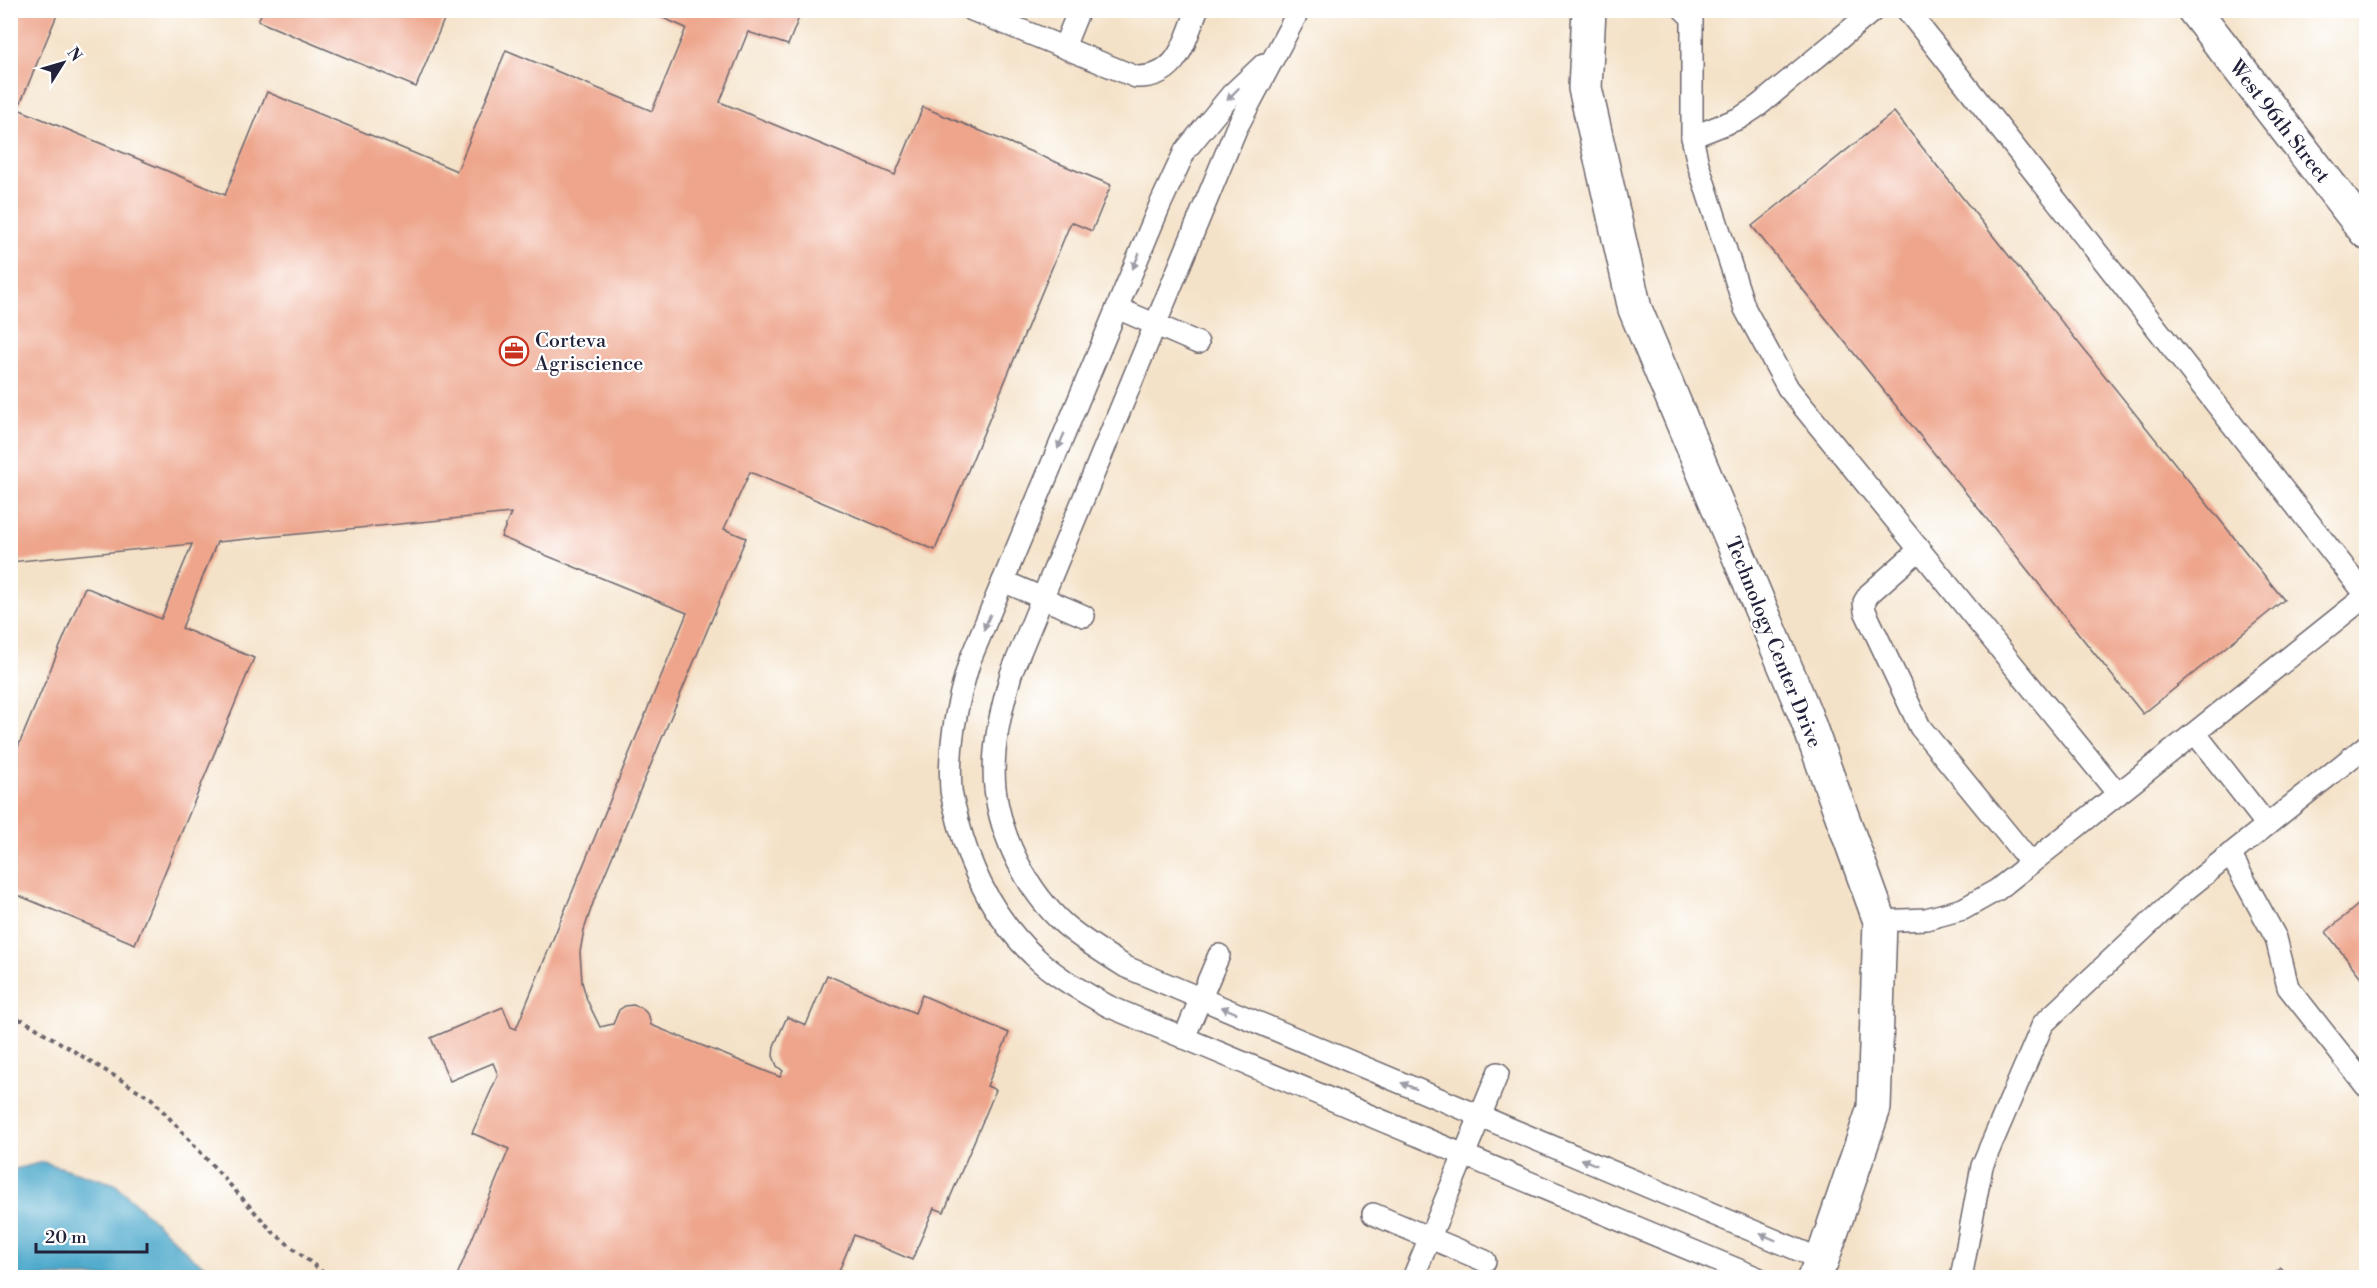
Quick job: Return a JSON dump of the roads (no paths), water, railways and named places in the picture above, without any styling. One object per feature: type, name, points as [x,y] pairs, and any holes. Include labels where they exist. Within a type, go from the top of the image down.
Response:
[{"type":"street","name":"Technology Center Drive","points":[[1589,10],[1585,88],[1635,309],[1805,714],[1880,921],[1874,1108],[1818,1269]]},
{"type":"street","name":"West 96th Street","points":[[2194,10],[2367,232]]},
{"type":"lane","points":[[972,10],[1136,76],[1151,77],[1169,68],[1180,52],[1197,10]]},
{"type":"lane","points":[[1064,47],[1079,10]]},
{"type":"lane","points":[[1299,10],[1236,129],[1011,674],[1001,711],[995,747],[995,788],[1004,825],[1015,854],[1038,894],[1064,924],[1126,967],[1480,1116],[1818,1269]]},
{"type":"lane","points":[[1692,137],[1740,118],[1749,112],[1874,10]]},
{"type":"lane","points":[[1880,921],[1926,919],[1963,909],[1997,890],[2196,734],[2367,595],[1907,10]]},
{"type":"lane","points":[[1693,13],[1692,137],[1698,164],[1745,309],[1788,388],[2118,794]]},
{"type":"lane","points":[[1275,54],[1230,96],[1185,151],[1160,205],[970,660],[957,702],[951,744],[951,792],[964,843],[979,882],[1002,920],[1033,955],[1068,983],[1108,1006],[1758,1278]]},
{"type":"lane","points":[[1117,308],[1198,343]]},
{"type":"lane","points":[[1920,549],[1869,594],[1864,602],[1865,611],[1920,727],[2031,863]]},
{"type":"lane","points":[[1003,581],[1084,616]]},
{"type":"lane","points":[[2196,734],[2267,825]]},
{"type":"lane","points":[[1961,1278],[1982,1166],[2043,1024],[2183,892],[2367,746]]},
{"type":"lane","points":[[2230,854],[2276,938],[2288,987],[2367,1086]]},
{"type":"lane","points":[[1184,1038],[1218,955]]},
{"type":"lane","points":[[1413,1278],[1498,1073]]},
{"type":"lane","points":[[1373,1214],[1485,1260]]},
{"type":"water","points":[[43,1162],[115,1184],[192,1257],[221,1277],[11,1277],[11,1170]]},
{"type":"place","name":"Corteva Agriscience","points":[[514,351]]}]
